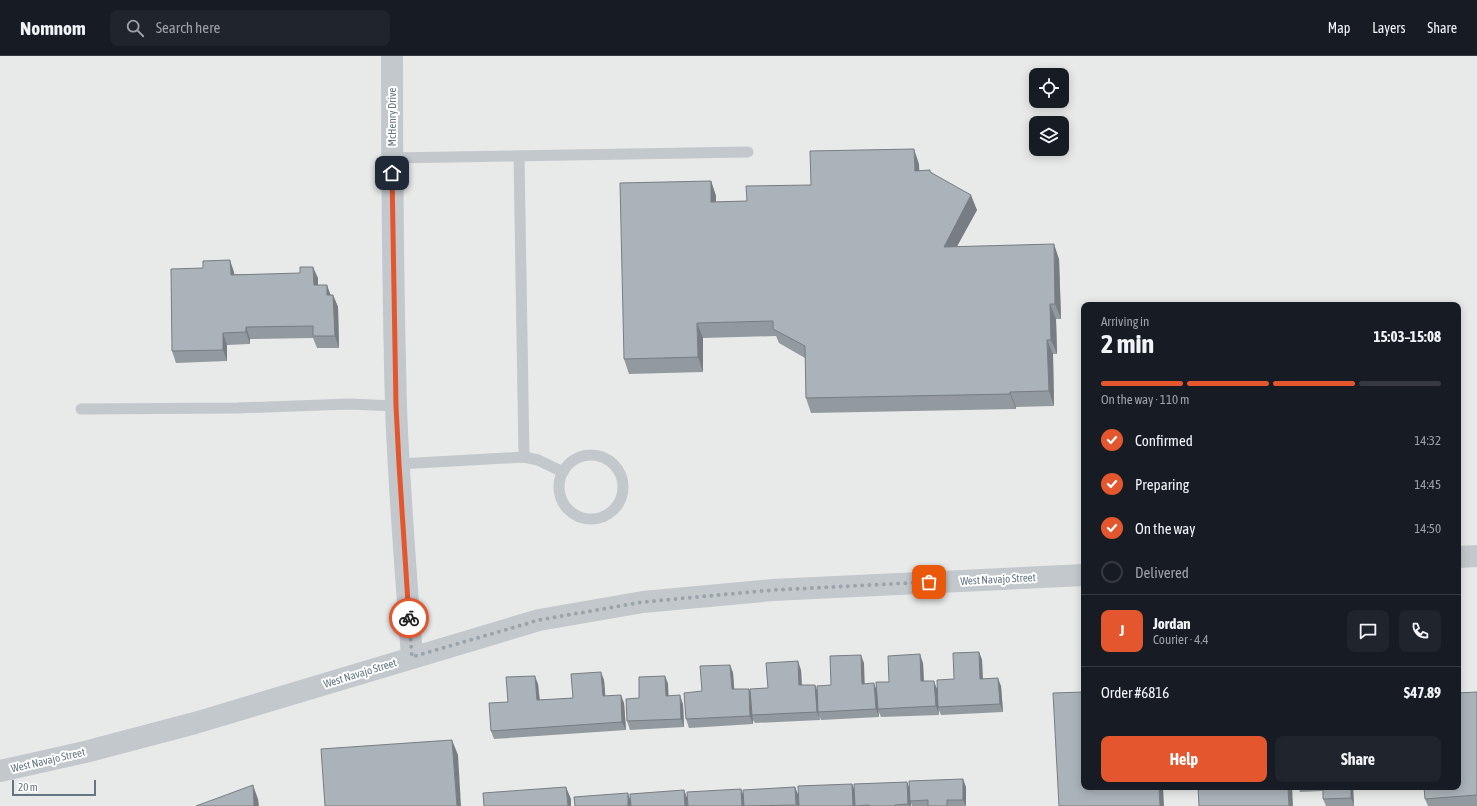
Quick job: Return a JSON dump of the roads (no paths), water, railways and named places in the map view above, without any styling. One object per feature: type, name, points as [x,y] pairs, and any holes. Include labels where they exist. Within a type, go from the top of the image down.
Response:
[{"type":"street","name":"McHenry Drive","points":[[392,56],[396,406],[412,657]]},
{"type":"street","points":[[1461,557],[1477,556]]},
{"type":"street","name":"West Navajo Street","points":[[0,771],[85,752],[195,723],[539,620],[643,602],[773,590],[1081,574]]},
{"type":"lane","points":[[392,158],[748,152]]},
{"type":"lane","points":[[519,156],[524,457]]},
{"type":"lane","points":[[80,409],[238,408],[349,404],[396,406]]},
{"type":"lane","points":[[583,456],[597,456],[610,461],[620,472],[624,486],[621,500],[612,512],[600,518],[586,519],[572,513],[563,502],[559,489],[563,472],[570,463],[583,456]]},
{"type":"lane","points":[[399,464],[524,457],[538,460],[563,472]]}]
